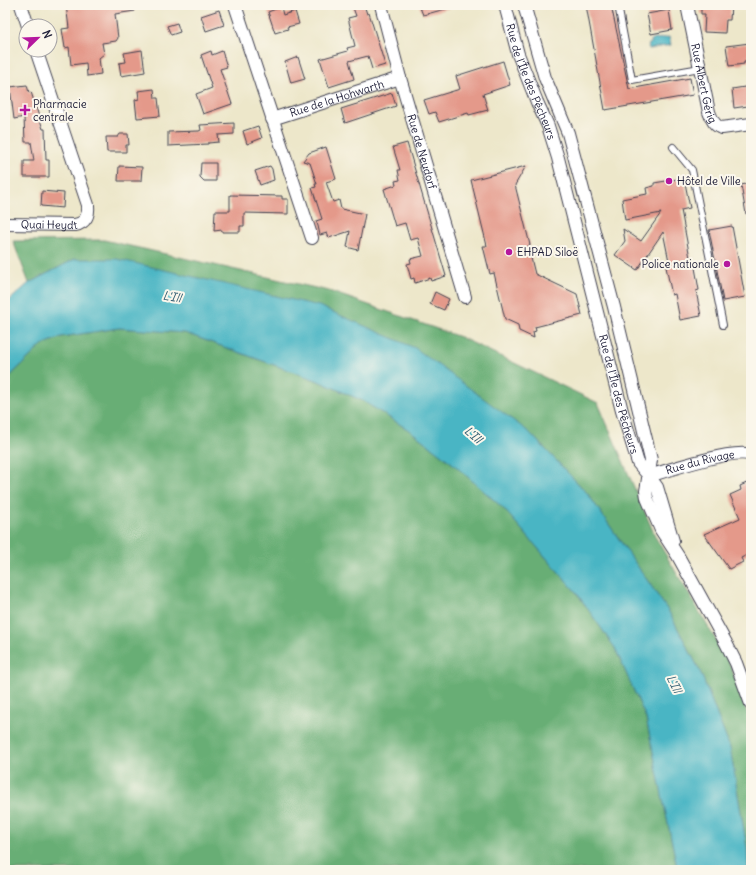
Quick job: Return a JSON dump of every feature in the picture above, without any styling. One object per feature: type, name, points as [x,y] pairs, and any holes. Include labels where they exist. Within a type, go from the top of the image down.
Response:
[{"type":"street","points":[[21,5],[25,18]]},
{"type":"street","points":[[235,5],[312,238]]},
{"type":"street","name":"Rue de Neudorf","points":[[381,5],[400,78],[465,297]]},
{"type":"street","name":"Rue de l'Île des Pêcheurs","points":[[505,5],[523,67],[548,126],[558,158],[622,411],[638,463],[649,476]]},
{"type":"street","name":"Rue de l'Île des Pêcheurs","points":[[524,5],[545,78],[568,133],[614,307],[651,460],[646,491],[647,498],[661,530],[678,556],[736,662],[750,700]]},
{"type":"street","name":"Rue Albert Gérig","points":[[687,5],[709,112],[713,122],[722,128],[751,124]]},
{"type":"street","name":"Quai Heydt","points":[[5,224],[75,225],[84,221],[88,215],[88,205],[39,58]]},
{"type":"street","name":"Rue de la Hohwarth","points":[[272,119],[400,78]]},
{"type":"street","points":[[558,158],[574,154]]},
{"type":"street","points":[[596,308],[614,307]]},
{"type":"street","name":"Rue du Rivage","points":[[649,476],[731,454],[751,455]]},
{"type":"lane","points":[[618,5],[632,80],[700,68]]},
{"type":"lane","points":[[673,146],[692,170],[723,325]]},
{"type":"green space","points":[[104,240],[329,291],[460,337],[598,403],[656,538],[730,664],[751,724],[751,870],[748,870],[747,848],[730,748],[700,671],[669,612],[588,494],[529,432],[75,259],[29,283],[13,241]]},
{"type":"green space","points":[[119,328],[185,333],[316,380],[363,401],[412,432],[452,463],[503,508],[576,592],[615,648],[646,718],[676,862],[676,870],[5,870],[5,381],[42,345],[61,337]]},
{"type":"water","points":[[669,37],[671,45],[649,49],[648,45],[651,43],[650,40]]},
{"type":"water","name":"L'Ill","points":[[75,259],[117,259],[319,306],[415,348],[529,432],[588,494],[669,612],[700,671],[730,748],[747,848],[748,870],[676,870],[676,862],[646,718],[615,648],[576,592],[503,508],[452,463],[412,432],[363,401],[316,380],[185,333],[119,328],[61,337],[42,345],[5,381],[5,304],[29,283]]},
{"type":"building","points":[[66,5],[135,5],[135,11],[115,14],[118,38],[116,41],[102,43],[104,54],[99,58],[101,74],[87,76],[86,63],[71,65],[69,47],[65,48],[62,29],[69,28]]},
{"type":"building","points":[[352,5],[364,5],[367,14],[369,13],[385,65],[372,69],[368,56],[349,61],[354,79],[329,87],[320,59],[348,51],[347,48],[355,46],[348,18],[356,16]]},
{"type":"building","points":[[419,5],[449,5],[449,8],[423,15]]},
{"type":"building","points":[[586,5],[611,5],[629,89],[690,78],[693,95],[605,110]]},
{"type":"building","points":[[701,5],[731,5],[730,20],[726,20],[725,33],[704,32],[705,14],[701,14]]},
{"type":"building","points":[[281,7],[283,15],[295,11],[299,24],[287,27],[288,29],[275,33],[268,12]]},
{"type":"building","points":[[219,10],[224,25],[206,31],[201,16]]},
{"type":"building","points":[[669,10],[672,30],[651,34],[647,14]]},
{"type":"building","points":[[177,23],[180,32],[171,35],[167,26]]},
{"type":"building","points":[[750,43],[751,61],[744,62],[744,64],[729,66],[726,46]]},
{"type":"building","points":[[142,50],[145,72],[121,76],[119,63],[126,62],[124,53]]},
{"type":"building","points":[[211,51],[212,55],[222,51],[227,67],[220,69],[232,104],[203,114],[196,94],[212,88],[201,55]]},
{"type":"building","points":[[298,57],[305,79],[291,83],[285,62]]},
{"type":"building","points":[[503,61],[510,85],[483,94],[488,110],[469,115],[468,113],[439,122],[435,112],[429,114],[424,100],[460,89],[456,76]]},
{"type":"building","points":[[27,85],[29,93],[31,92],[43,129],[45,129],[46,160],[49,160],[49,177],[24,177],[24,161],[34,161],[31,142],[25,142],[24,117],[14,119],[10,87]]},
{"type":"building","points":[[751,86],[751,103],[748,103],[748,106],[734,108],[732,89]]},
{"type":"building","points":[[154,89],[155,98],[158,98],[160,116],[137,118],[135,100],[139,99],[138,91]]},
{"type":"building","points":[[392,93],[396,106],[345,123],[341,109]]},
{"type":"building","points":[[234,123],[234,134],[218,135],[219,142],[168,146],[168,132],[199,131],[201,130],[200,125]]},
{"type":"building","points":[[258,126],[262,138],[247,144],[243,131]]},
{"type":"building","points":[[120,134],[128,134],[129,145],[126,145],[126,152],[107,152],[106,137],[118,137]]},
{"type":"building","points":[[407,143],[446,276],[431,281],[430,278],[415,283],[414,278],[411,279],[407,264],[411,263],[410,259],[423,256],[418,238],[410,240],[405,223],[395,226],[384,189],[396,185],[395,181],[400,180],[398,170],[400,170],[393,147]]},
{"type":"building","points":[[326,147],[336,179],[326,182],[333,202],[339,200],[341,209],[365,214],[358,250],[347,247],[350,231],[329,238],[327,233],[320,235],[316,221],[322,219],[312,188],[316,187],[315,184],[317,184],[310,163],[303,161],[309,153]]},
{"type":"building","points":[[201,163],[216,163],[216,181],[204,181],[200,177]]},
{"type":"building","points":[[119,166],[142,167],[141,181],[118,181]]},
{"type":"building","points":[[270,166],[274,180],[260,185],[255,171]]},
{"type":"building","name":"EHPAD Siloë","points":[[526,166],[515,185],[530,245],[528,246],[535,274],[577,294],[582,315],[535,327],[536,331],[533,332],[534,338],[519,331],[518,325],[505,319],[494,273],[490,274],[483,246],[487,246],[471,180]]},
{"type":"building","points":[[684,178],[690,208],[681,210],[691,263],[694,262],[699,290],[696,291],[701,316],[680,320],[675,294],[672,295],[666,267],[670,266],[663,232],[637,270],[615,255],[625,241],[623,229],[641,241],[661,213],[625,220],[622,199],[647,194],[646,188],[654,186],[654,183]]},
{"type":"building","points":[[751,183],[751,214],[746,214],[741,185]]},
{"type":"building","points":[[42,191],[64,193],[63,208],[41,206]]},
{"type":"building","points":[[230,195],[282,196],[282,199],[288,199],[288,214],[244,213],[244,226],[240,226],[240,232],[222,232],[222,230],[214,231],[215,211],[230,211]]},
{"type":"building","name":"Police nationale","points":[[732,226],[745,297],[723,301],[709,230]]},
{"type":"building","points":[[435,292],[449,299],[444,310],[430,304]]},
{"type":"building","points":[[751,481],[751,553],[741,558],[743,562],[729,569],[704,534],[740,518],[730,495],[741,490],[740,486]]},
{"type":"place","name":"Pharmacie centrale","points":[[25,110]]},
{"type":"place","name":"Hôtel de Ville","points":[[669,181]]},
{"type":"place","name":"EHPAD Siloë","points":[[509,252]]},
{"type":"place","name":"Police nationale","points":[[727,264]]}]
